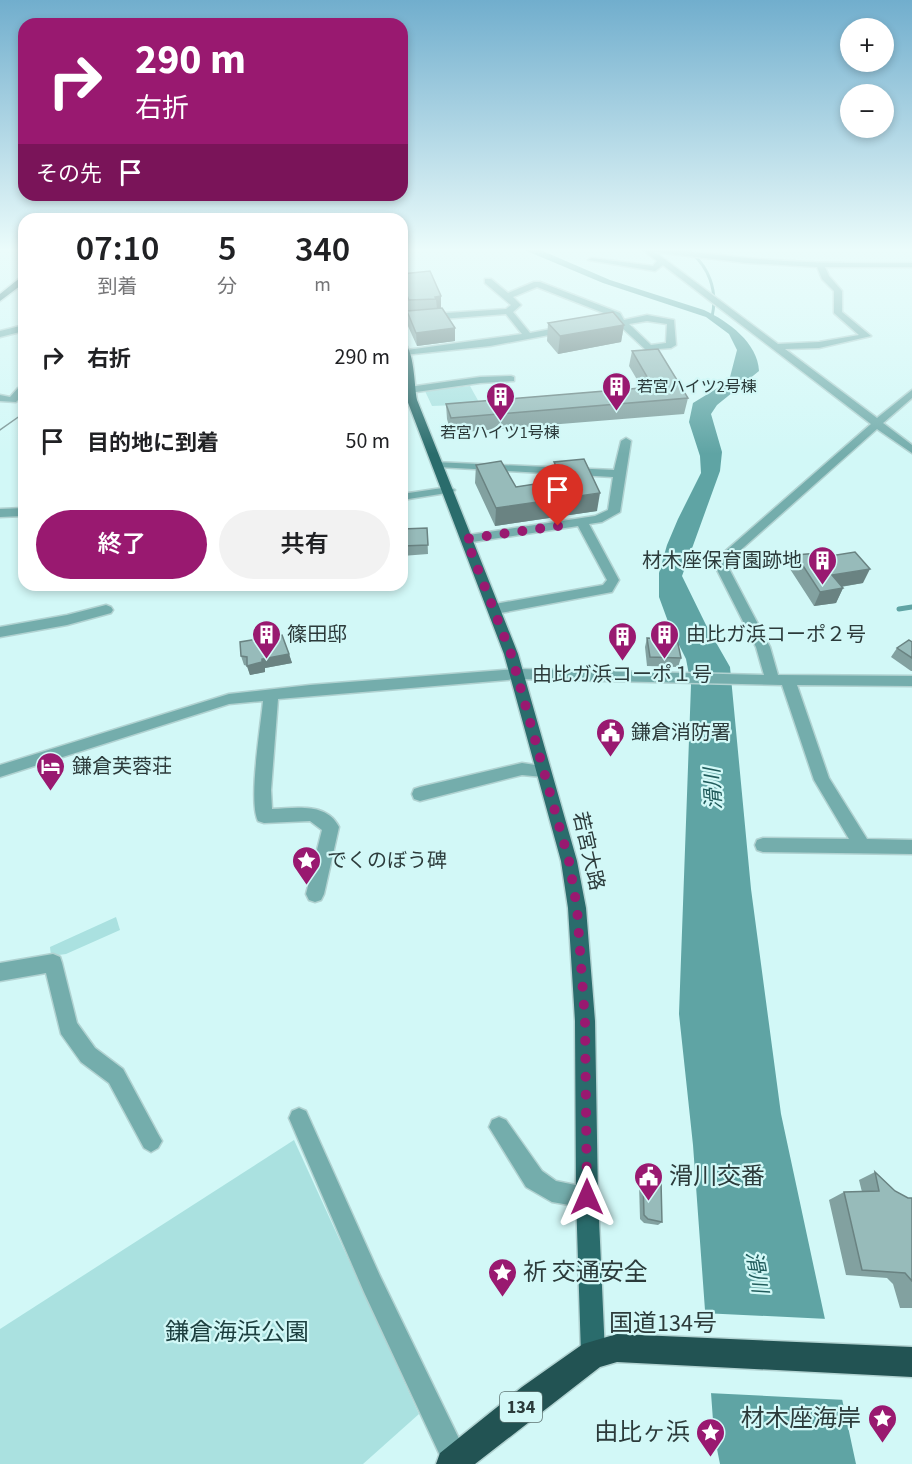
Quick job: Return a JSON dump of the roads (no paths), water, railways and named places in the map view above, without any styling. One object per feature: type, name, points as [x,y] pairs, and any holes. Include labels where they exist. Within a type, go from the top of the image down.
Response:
[{"type":"highway","name":"国道134号","points":[[454,1462],[533,1398],[593,1354],[617,1348],[912,1362]]},
{"type":"main road","name":"若宮大路","points":[[408,390],[449,490],[518,674],[569,861],[577,908],[585,1021],[587,1197],[593,1354]]},
{"type":"street","points":[[408,319],[424,317]]},
{"type":"street","points":[[513,317],[528,336]]},
{"type":"street","points":[[608,322],[620,322],[646,318],[671,322],[671,345],[649,348],[620,322],[617,317]]},
{"type":"street","points":[[737,317],[912,450]]},
{"type":"street","points":[[777,347],[819,345],[866,336],[843,317]]},
{"type":"street","points":[[408,348],[528,336],[573,328]]},
{"type":"street","points":[[0,334],[18,330]]},
{"type":"street","points":[[408,385],[511,379]]},
{"type":"street","points":[[862,845],[822,780],[781,681],[719,562],[912,393]]},
{"type":"street","points":[[0,398],[12,400],[18,394]]},
{"type":"street","points":[[466,539],[582,523],[614,512],[626,441]]},
{"type":"street","points":[[438,464],[619,474]]},
{"type":"street","points":[[408,496],[449,490]]},
{"type":"street","points":[[0,513],[18,512]]},
{"type":"street","points":[[495,609],[607,589],[614,580],[582,523]]},
{"type":"street","points":[[0,632],[67,620],[106,610]]},
{"type":"street","points":[[0,771],[229,699],[309,690],[518,674],[781,681],[912,681]]},
{"type":"street","points":[[271,696],[263,790],[264,816],[313,814],[331,827],[315,894]]},
{"type":"street","points":[[420,794],[522,769],[543,771]]},
{"type":"street","points":[[763,845],[912,847]]},
{"type":"street","points":[[0,972],[53,963],[68,1027],[88,1055],[116,1076],[151,1141]]},
{"type":"street","points":[[299,1119],[454,1462]]},
{"type":"street","points":[[499,1127],[534,1179],[552,1191],[587,1197]]},
{"type":"water","name":"滑川","points":[[706,317],[718,317],[740,334],[753,351],[759,371],[717,405],[711,414],[722,452],[720,471],[682,576],[730,667],[751,889],[781,1114],[856,1464],[720,1464],[714,1434],[693,1145],[679,1014],[691,685],[686,659],[670,627],[659,597],[659,573],[667,545],[701,473],[700,456],[689,422],[693,403],[729,381],[737,350],[729,334]]},
{"type":"waterway","points":[[899,609],[912,607]]},
{"type":"tram line","points":[[0,430],[18,417]]},
{"type":"place","name":"若宮ハイツ2号棟","points":[[616,412]]},
{"type":"place","name":"若宮ハイツ1号棟","points":[[500,422]]},
{"type":"place","name":"材木座保育園跡地","points":[[823,586]]},
{"type":"place","name":"篠田邸","points":[[266,660]]},
{"type":"place","name":"由比ガ浜コーポ２号","points":[[665,660]]},
{"type":"place","name":"由比ガ浜コーポ１号","points":[[622,662]]},
{"type":"place","name":"鎌倉消防署","points":[[610,758]]},
{"type":"place","name":"鎌倉芙蓉荘","points":[[51,792]]},
{"type":"place","name":"でくのぼう碑","points":[[306,886]]},
{"type":"place","name":"滑川交番","points":[[648,1202]]},
{"type":"place","name":"祈 交通安全","points":[[502,1298]]},
{"type":"place","name":"材木座海岸","points":[[882,1444]]},
{"type":"place","name":"由比ヶ浜","points":[[711,1458]]},
{"type":"park label","name":"鎌倉海浜公園","points":[[237,1332]]}]
